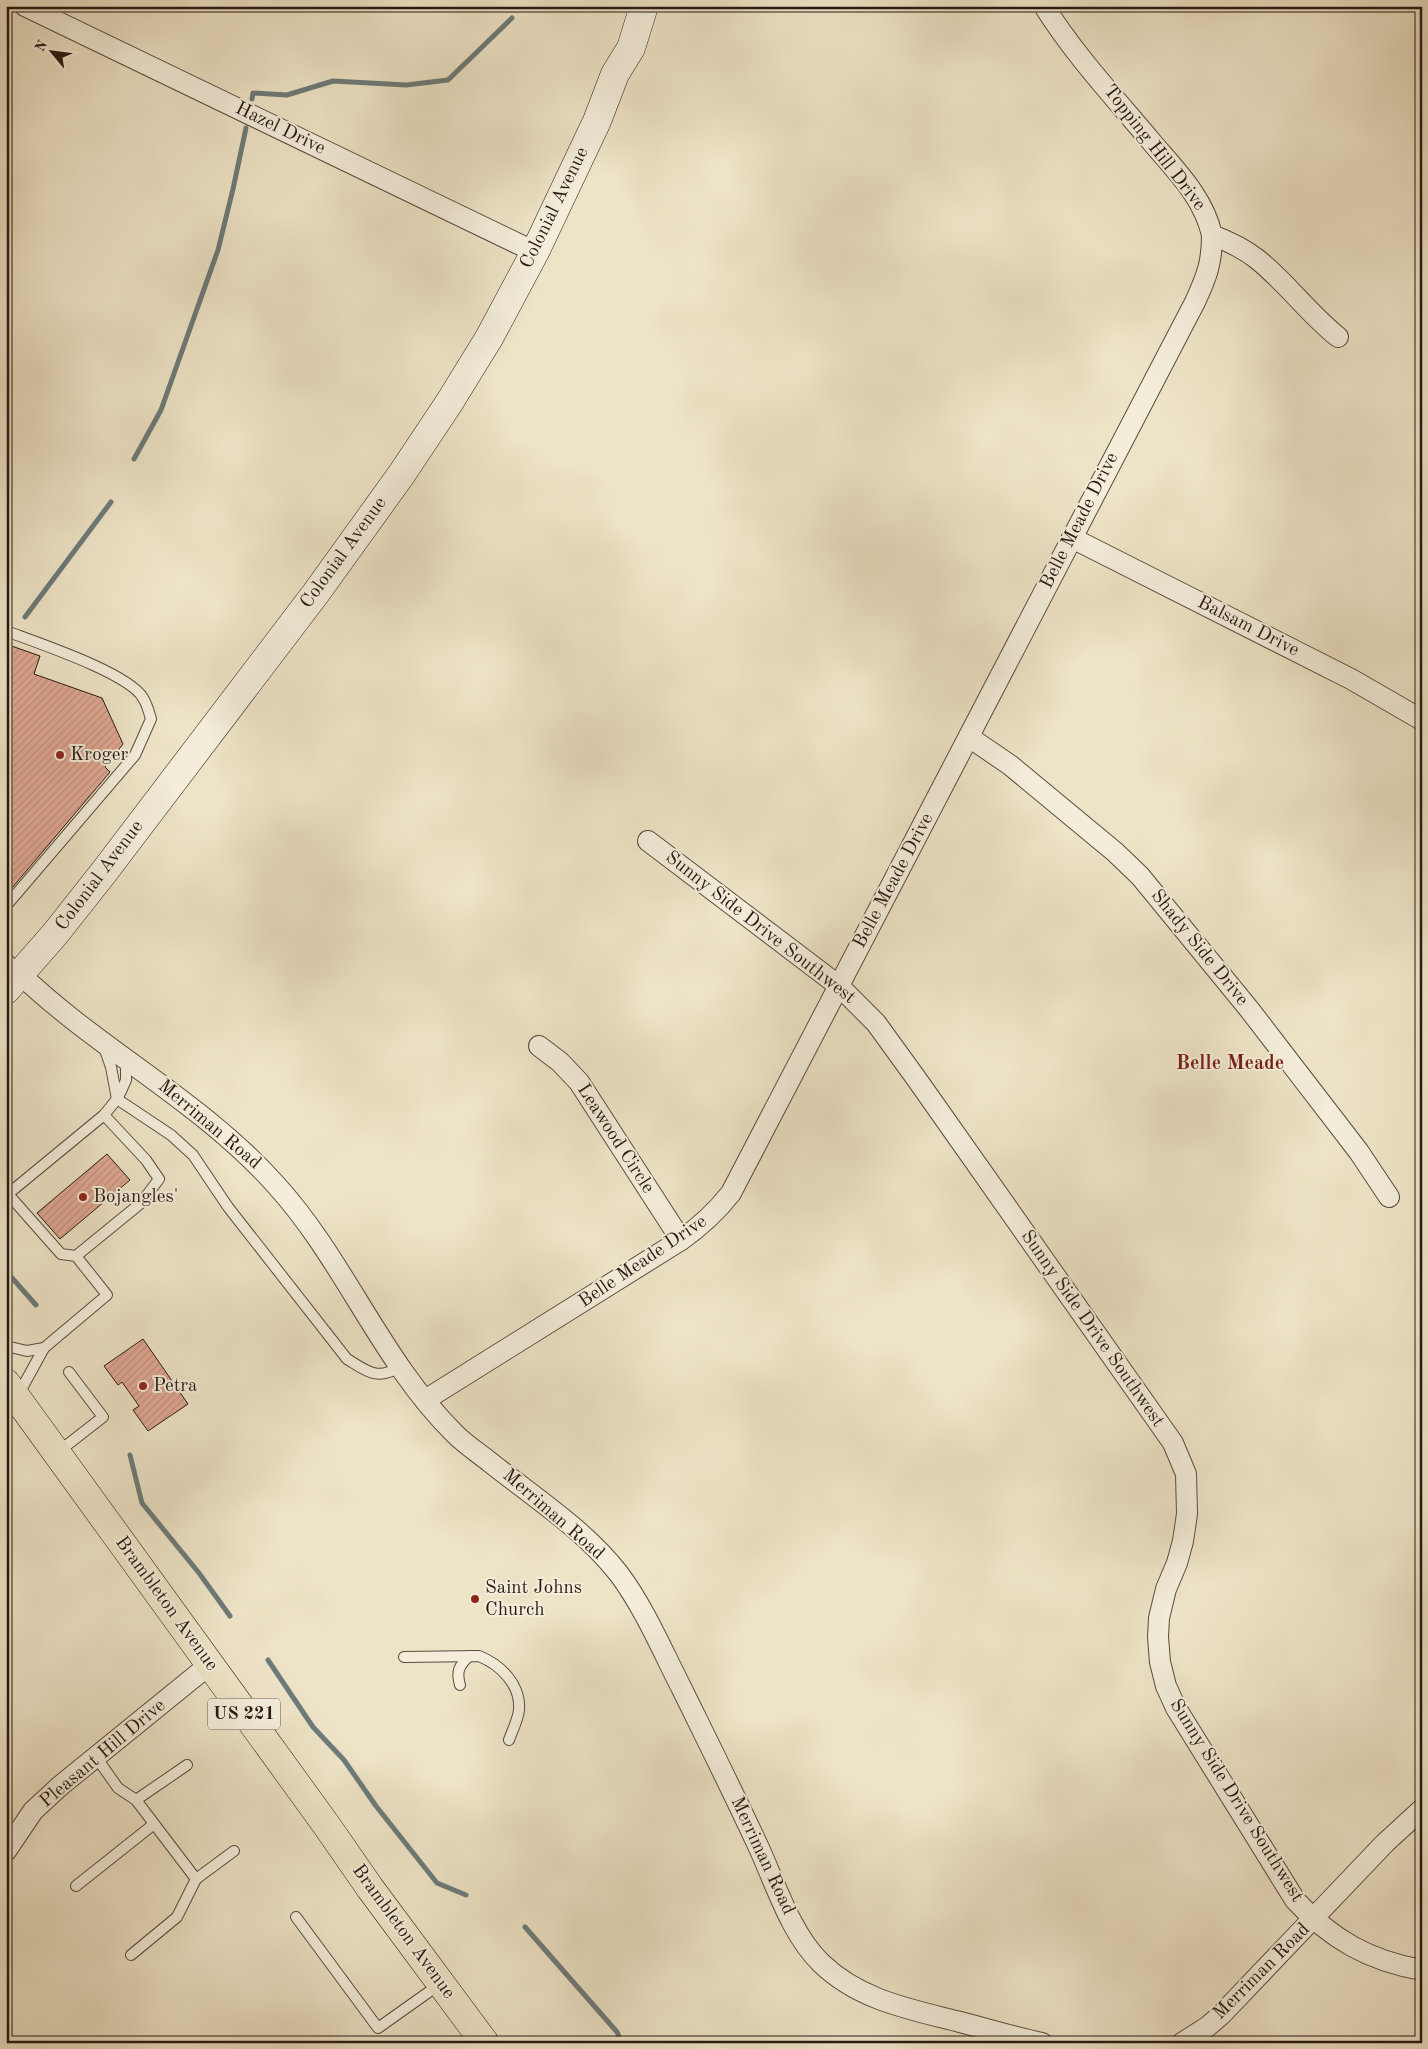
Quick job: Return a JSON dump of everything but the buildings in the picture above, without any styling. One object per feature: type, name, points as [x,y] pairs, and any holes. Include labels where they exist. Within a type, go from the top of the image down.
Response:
[{"type":"main road","name":"Colonial Avenue","points":[[615,74],[616,43],[624,6]]},
{"type":"main road","name":"Colonial Avenue","points":[[11,974],[104,872],[304,608],[401,475],[489,338],[535,252],[597,121],[615,74],[631,48],[644,6]]},
{"type":"main road","name":"Brambleton Avenue","points":[[12,1390],[370,1888],[485,2043]]},
{"type":"street","name":"Hazel Drive","points":[[24,6],[535,252]]},
{"type":"street","name":"Topping Hill Drive","points":[[1044,6],[1101,81],[1196,195],[1208,218],[1212,234],[1235,244],[1256,258],[1292,292],[1318,321],[1338,337]]},
{"type":"street","name":"Belle Meade Drive","points":[[425,1400],[701,1226],[719,1209],[731,1193],[1196,302],[1208,274],[1212,256],[1212,234]]},
{"type":"street","name":"Balsam Drive","points":[[1072,538],[1351,678],[1422,720]]},
{"type":"street","name":"Shady Side Drive","points":[[970,737],[1018,771],[1115,852],[1140,876],[1249,1009],[1359,1152],[1389,1197]]},
{"type":"street","name":"Sunny Side Drive Southwest","points":[[648,841],[839,986],[876,1023],[1173,1443],[1186,1474],[1187,1514],[1183,1541],[1177,1563],[1166,1589],[1159,1618],[1158,1637],[1160,1662],[1166,1686],[1176,1708],[1280,1878],[1295,1900],[1313,1920],[1344,1942],[1371,1956],[1400,1966],[1422,1970]]},
{"type":"street","name":"Merriman Road","points":[[11,974],[38,991],[102,1042],[186,1101],[250,1157],[279,1187],[318,1240],[399,1367],[425,1400],[456,1435],[596,1548],[618,1574],[637,1602],[662,1650],[742,1812],[790,1917],[802,1939],[817,1959],[835,1976],[856,1990],[878,2000],[922,2014],[1042,2043]]},
{"type":"street","name":"Leawood Circle","points":[[539,1046],[560,1062],[579,1082],[680,1240]]},
{"type":"street","name":"Pleasant Hill Drive","points":[[10,1836],[47,1798],[209,1665]]},
{"type":"street","name":"Merriman Road","points":[[1188,2041],[1221,2015],[1384,1843],[1422,1809]]},
{"type":"lane","points":[[6,631],[80,658],[123,680],[143,696],[151,719],[135,755],[6,906]]},
{"type":"lane","points":[[102,1042],[111,1067],[117,1099],[171,1135],[192,1156],[228,1208],[347,1359],[368,1372],[387,1374],[399,1367]]},
{"type":"lane","points":[[12,1390],[44,1348],[107,1295],[76,1256],[60,1254],[8,1194],[104,1116],[117,1099],[126,1080],[126,1059]]},
{"type":"lane","points":[[76,1256],[141,1203],[159,1179],[146,1160],[104,1116]]},
{"type":"lane","points":[[6,1346],[27,1350],[44,1348]]},
{"type":"lane","points":[[57,1453],[103,1417],[69,1372]]},
{"type":"lane","points":[[460,1685],[457,1673],[460,1665],[468,1656]]},
{"type":"lane","points":[[404,1658],[479,1656],[490,1660],[513,1682],[518,1695],[519,1712],[509,1740]]},
{"type":"lane","points":[[96,1757],[118,1788],[136,1800],[196,1879]]},
{"type":"lane","points":[[136,1800],[187,1765]]},
{"type":"lane","points":[[76,1886],[154,1824]]},
{"type":"lane","points":[[131,1955],[178,1916],[196,1879],[234,1851]]},
{"type":"lane","points":[[296,1917],[378,2028],[441,1984]]},
{"type":"waterway","points":[[252,99],[253,93],[287,95],[333,81],[406,85],[448,80],[512,18]]},
{"type":"waterway","points":[[134,459],[161,410],[218,250],[246,128]]},
{"type":"waterway","points":[[25,617],[111,502]]},
{"type":"waterway","points":[[6,1271],[36,1305]]},
{"type":"waterway","points":[[130,1455],[142,1503],[199,1573],[230,1616]]},
{"type":"waterway","points":[[268,1660],[313,1727],[344,1760],[376,1806],[437,1883],[466,1895]]},
{"type":"waterway","points":[[525,1927],[617,2032],[622,2043]]},
{"type":"place","name":"Kroger","points":[[60,755]]},
{"type":"place","name":"Bojangles'","points":[[83,1197]]},
{"type":"place","name":"Petra","points":[[143,1386]]},
{"type":"place","name":"Saint Johns Church","points":[[475,1599]]},
{"type":"district","name":"Belle Meade","points":[[1230,1064]]}]
